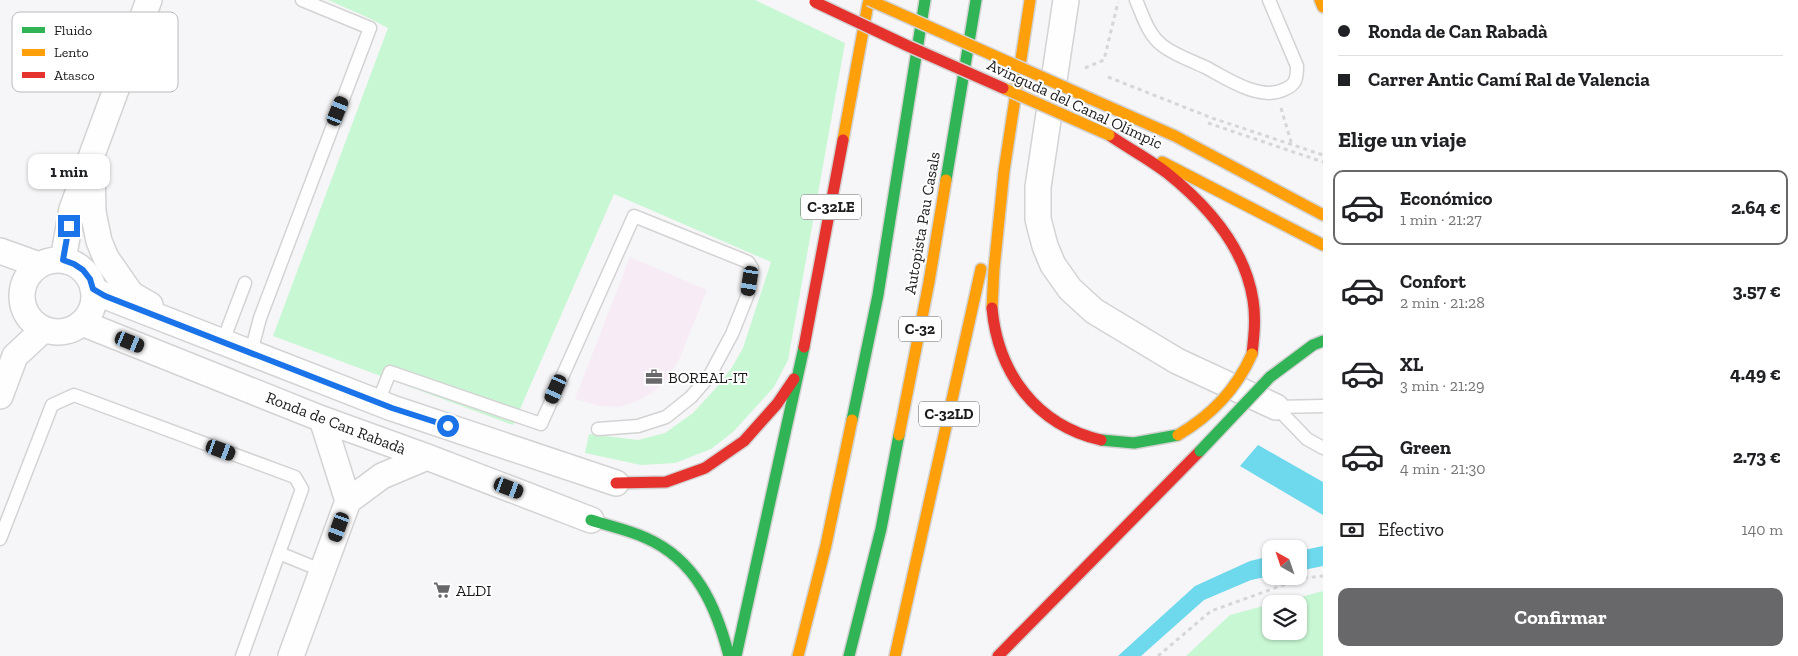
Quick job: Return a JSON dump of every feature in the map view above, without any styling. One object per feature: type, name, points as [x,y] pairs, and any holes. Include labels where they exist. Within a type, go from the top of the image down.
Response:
[{"type":"main road","name":"Avinguda del Canal Olímpic","points":[[869,0],[1175,136],[1323,215]]},
{"type":"main road","name":"C-32LE","points":[[736,656],[800,370],[869,0]]},
{"type":"main road","name":"Autopista Pau Casals","points":[[798,656],[826,545],[878,294],[925,0]]},
{"type":"main road","name":"Autopista Pau Casals","points":[[849,656],[881,529],[929,282],[976,0]]},
{"type":"main road","name":"C-32LD","points":[[895,656],[1003,171],[1030,0]]},
{"type":"main road","points":[[1320,0],[1323,7]]},
{"type":"main road","name":"Avinguda del Canal Olímpic","points":[[812,1],[908,46],[1109,135],[1323,245]]},
{"type":"main road","points":[[1003,171],[991,295],[993,316],[1001,352],[1009,371],[1033,404],[1050,418],[1073,431],[1099,440],[1129,445],[1154,442],[1178,435],[1193,427],[1220,405],[1237,385],[1252,354],[1256,321],[1254,300],[1242,261],[1219,225],[1166,172],[1109,135]]},
{"type":"main road","points":[[998,656],[1270,378],[1312,345],[1323,340]]},
{"type":"main road","points":[[616,483],[666,482],[705,468],[744,441],[777,404],[800,370]]},
{"type":"main road","points":[[591,520],[647,539],[674,555],[706,590],[723,630],[729,656]]},
{"type":"street","points":[[146,12],[150,0]]},
{"type":"street","points":[[1066,0],[1038,187],[1038,219],[1045,246],[1053,265],[1070,289],[1094,311],[1177,361],[1276,407]]},
{"type":"street","points":[[63,260],[72,209],[116,92]]},
{"type":"street","points":[[92,159],[92,212],[99,241],[106,258],[131,294],[191,329]]},
{"type":"street","points":[[0,251],[39,265]]},
{"type":"street","points":[[63,260],[83,270],[90,279],[94,301],[90,313],[74,329],[64,332],[43,330],[28,318],[23,309],[11,296],[22,289],[31,271],[39,265],[63,260]]},
{"type":"street","points":[[93,289],[105,296],[378,402],[616,483]]},
{"type":"street","name":"Ronda de Can Rabadà","points":[[82,323],[322,419],[591,520]]},
{"type":"street","points":[[0,396],[8,353],[43,330]]},
{"type":"street","points":[[348,501],[322,419],[340,406],[352,403],[378,402]]},
{"type":"street","points":[[291,656],[348,501],[382,476],[427,457]]},
{"type":"lane","points":[[251,352],[260,318],[370,28],[302,0]]},
{"type":"lane","points":[[1136,0],[1147,28],[1163,47],[1251,90],[1268,94],[1277,93],[1290,87],[1297,78],[1297,66],[1269,0]]},
{"type":"lane","points":[[378,402],[390,372],[541,424],[634,216],[748,262],[752,268],[748,294],[732,334],[710,375],[691,398],[666,417],[638,426],[598,429]]},
{"type":"lane","points":[[223,341],[245,283]]},
{"type":"lane","points":[[0,539],[52,405],[74,395],[295,477],[302,489],[242,656]]},
{"type":"lane","points":[[1276,407],[1323,406]]},
{"type":"lane","points":[[1276,407],[1307,439],[1323,448]]},
{"type":"lane","points":[[279,553],[323,571]]},
{"type":"path","points":[[1094,71],[1085,68],[1104,60],[1118,0]]},
{"type":"path","points":[[1103,75],[1212,118],[1323,155]]},
{"type":"path","points":[[1277,93],[1292,145]]},
{"type":"path","points":[[1158,656],[1211,611],[1303,578],[1323,576]]},
{"type":"shaded area","points":[[630,257],[707,290],[678,362],[664,382],[652,393],[635,402],[619,407],[599,406],[575,399]]},
{"type":"green space","points":[[328,0],[755,0],[845,43],[788,360],[774,387],[733,432],[711,449],[675,463],[641,465],[585,453],[589,434],[638,440],[665,433],[693,413],[731,369],[743,348],[771,262],[614,194],[513,425],[273,336],[388,28]]},
{"type":"green space","points":[[1323,591],[1323,656],[1186,656],[1230,615],[1262,606],[1262,640],[1307,640],[1307,595]]},
{"type":"water","points":[[1258,445],[1323,482],[1323,515],[1240,466]]},
{"type":"water","points":[[1323,546],[1323,566],[1308,569],[1308,549]]},
{"type":"water","points":[[1262,558],[1262,578],[1251,580],[1204,600],[1141,656],[1118,656],[1195,586],[1250,561]]},
{"type":"traffic: fast","points":[[852,420],[878,295],[925,0]]},
{"type":"traffic: fast","points":[[946,180],[976,0]]},
{"type":"traffic: fast","points":[[1270,377],[1313,345],[1323,341]]},
{"type":"traffic: fast","points":[[736,656],[804,347]]},
{"type":"traffic: fast","points":[[1200,451],[1270,377]]},
{"type":"traffic: fast","points":[[849,656],[881,529],[899,435]]},
{"type":"traffic: fast","points":[[1101,440],[1134,443],[1178,435]]},
{"type":"traffic: fast","points":[[591,520],[646,538],[663,547],[678,559],[691,572],[710,602],[724,637],[729,656]]},
{"type":"traffic: slow","points":[[869,0],[1089,98]]},
{"type":"traffic: slow","points":[[992,308],[1004,171],[1030,0]]},
{"type":"traffic: slow","points":[[1320,0],[1323,7]]},
{"type":"traffic: slow","points":[[843,140],[868,4]]},
{"type":"traffic: slow","points":[[1003,88],[1109,135]]},
{"type":"traffic: slow","points":[[1089,98],[1175,136],[1323,215]]},
{"type":"traffic: slow","points":[[1162,162],[1323,245]]},
{"type":"traffic: slow","points":[[899,435],[929,282],[946,180]]},
{"type":"traffic: slow","points":[[895,656],[981,269]]},
{"type":"traffic: slow","points":[[1178,435],[1202,419],[1222,400],[1231,390],[1252,354]]},
{"type":"traffic: slow","points":[[798,656],[826,545],[852,420]]},
{"type":"traffic: jam","points":[[815,2],[1003,88]]},
{"type":"traffic: jam","points":[[1109,135],[1160,168],[1182,186],[1210,214],[1233,245],[1249,281],[1253,300],[1255,320],[1252,354]]},
{"type":"traffic: jam","points":[[804,347],[843,140]]},
{"type":"traffic: jam","points":[[992,308],[1002,354],[1024,393],[1057,422],[1078,433],[1101,440]]},
{"type":"traffic: jam","points":[[616,483],[666,482],[705,468],[744,441],[777,404],[794,379]]},
{"type":"traffic: jam","points":[[998,656],[1200,451]]},
{"type":"place","name":"BOREAL-IT","points":[[654,377]]},
{"type":"place","name":"ALDI","points":[[442,590]]},
{"type":"route","points":[[69,226],[63,260],[83,270],[90,279],[93,289],[105,296],[392,408],[448,426]]}]
